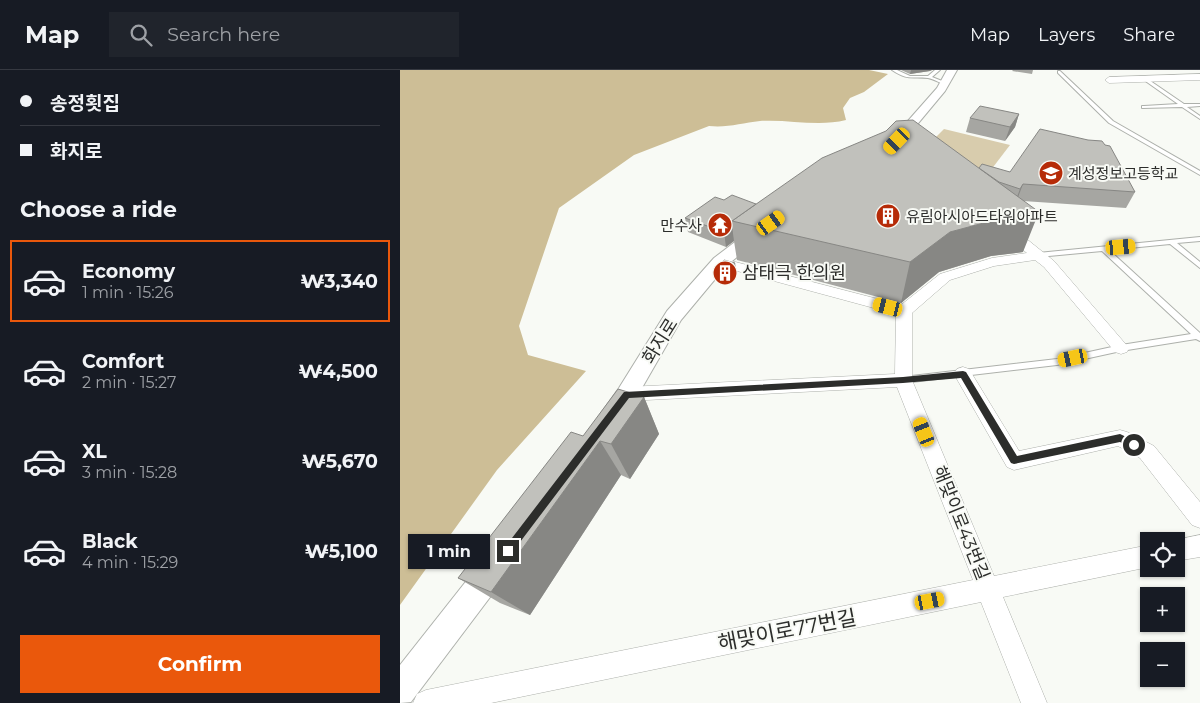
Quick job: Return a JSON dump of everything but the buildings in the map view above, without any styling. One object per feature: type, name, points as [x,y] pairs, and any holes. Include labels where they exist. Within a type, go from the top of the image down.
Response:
[{"type":"street","points":[[880,158],[900,144],[941,75]]},
{"type":"street","points":[[1109,80],[1200,77]]},
{"type":"street","points":[[1189,78],[1200,85]]},
{"type":"street","name":"화지로","points":[[597,434],[627,394],[674,316],[720,262],[771,223]]},
{"type":"street","points":[[1001,225],[1049,264],[1121,348]]},
{"type":"street","points":[[720,262],[904,311],[945,277],[992,262],[1038,256]]},
{"type":"street","name":"해맞이로43번길","points":[[904,311],[903,380],[1034,703]]},
{"type":"street","points":[[963,374],[1014,460],[1120,438],[1147,452],[1200,518]]},
{"type":"street","points":[[627,394],[903,380]]},
{"type":"street","points":[[1185,548],[1200,546]]},
{"type":"street","points":[[400,691],[508,551]]},
{"type":"street","name":"해맞이로77번길","points":[[426,703],[1140,558]]},
{"type":"lane","points":[[894,70],[909,77],[941,75]]},
{"type":"lane","points":[[1059,72],[1111,122],[1200,173]]},
{"type":"lane","points":[[1145,79],[1200,118]]},
{"type":"lane","points":[[1144,107],[1200,105]]},
{"type":"lane","points":[[1038,256],[1200,239]]},
{"type":"lane","points":[[1172,242],[1200,266]]},
{"type":"lane","points":[[1104,249],[1199,337]]},
{"type":"lane","points":[[903,380],[1057,362],[1121,348],[1199,337]]},
{"type":"shaded area","points":[[400,70],[869,70],[888,74],[864,92],[850,98],[843,108],[846,120],[825,123],[760,121],[728,126],[709,126],[634,155],[559,208],[519,326],[528,355],[586,371],[497,470],[400,605]]},
{"type":"shaded area","points":[[944,129],[1010,145],[984,179],[921,152]]},
{"type":"place","name":"계성정보고등학교","points":[[1051,173]]},
{"type":"place","name":"유림아시아드타워아파트","points":[[888,216]]},
{"type":"place","name":"만수사","points":[[720,225]]},
{"type":"place","name":"삼태극 한의원","points":[[725,273]]},
{"type":"route","points":[[508,551],[627,394],[903,380],[963,374],[1014,460],[1120,438],[1134,445]]}]
